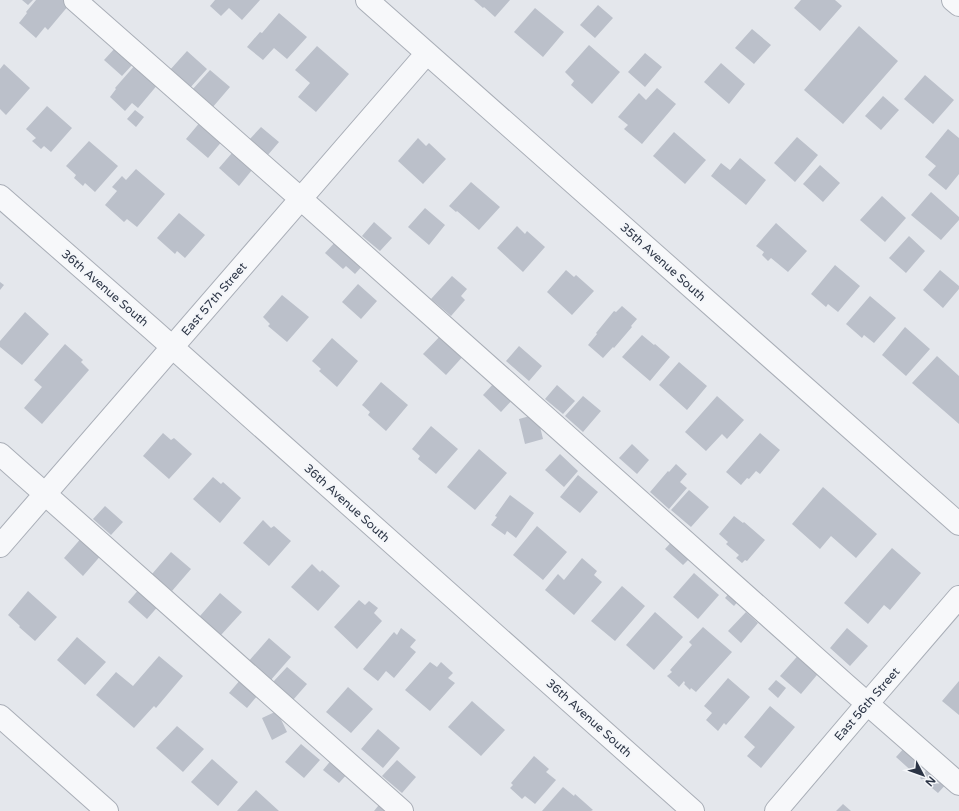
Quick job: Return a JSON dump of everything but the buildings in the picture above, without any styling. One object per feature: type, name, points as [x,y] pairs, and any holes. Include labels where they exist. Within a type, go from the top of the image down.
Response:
[{"type":"street","points":[[75,0],[959,784]]},
{"type":"street","name":"35th Avenue South","points":[[367,0],[959,524]]},
{"type":"street","points":[[953,0],[959,5]]},
{"type":"street","name":"East 57th Street","points":[[0,546],[427,53]]},
{"type":"street","name":"36th Avenue South","points":[[0,196],[172,347],[692,811]]},
{"type":"street","points":[[0,454],[402,811]]},
{"type":"street","name":"East 56th Street","points":[[776,811],[959,597]]},
{"type":"street","points":[[0,716],[107,811]]}]
